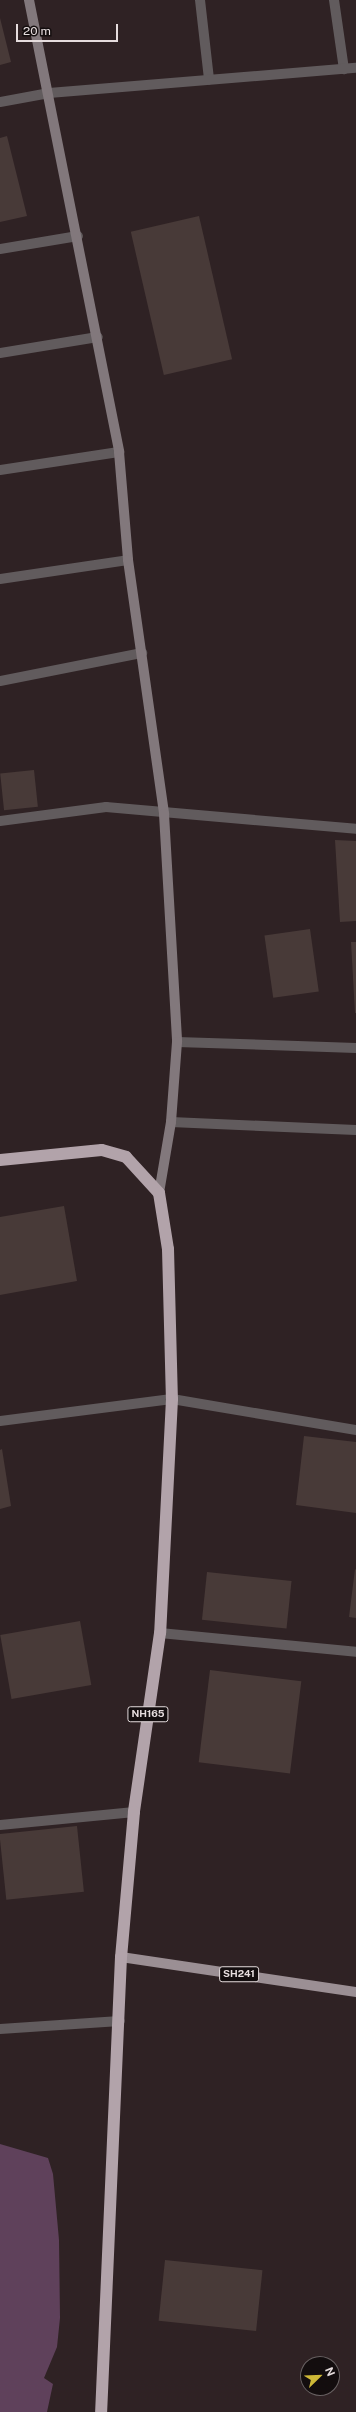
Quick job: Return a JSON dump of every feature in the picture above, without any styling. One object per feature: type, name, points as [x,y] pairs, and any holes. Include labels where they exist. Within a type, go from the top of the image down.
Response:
[{"type":"highway","points":[[0,1160],[102,1150],[126,1157],[159,1193]]},
{"type":"highway","name":"NH165","points":[[101,2412],[120,2021],[121,1957],[134,1812],[160,1633],[172,1399],[168,1249],[159,1193]]},
{"type":"main road","name":"SH241","points":[[121,1957],[356,1992]]},
{"type":"street","points":[[29,0],[78,236],[119,452],[128,560],[164,814],[178,1042],[171,1122],[159,1193]]},
{"type":"street","points":[[200,0],[209,79]]},
{"type":"street","points":[[334,0],[344,69]]},
{"type":"street","points":[[0,102],[49,93],[356,68]]},
{"type":"street","points":[[0,249],[78,236]]},
{"type":"street","points":[[0,353],[98,337]]},
{"type":"street","points":[[0,470],[119,452]]},
{"type":"street","points":[[0,579],[128,560]]},
{"type":"street","points":[[0,681],[142,653]]},
{"type":"street","points":[[0,821],[106,807],[164,814],[356,829]]},
{"type":"street","points":[[178,1042],[356,1048]]},
{"type":"street","points":[[171,1122],[356,1130]]},
{"type":"street","points":[[0,1421],[172,1399],[356,1430]]},
{"type":"street","points":[[160,1633],[356,1652]]},
{"type":"street","points":[[0,1825],[134,1812]]},
{"type":"street","points":[[0,2029],[120,2021]]},
{"type":"shaded area","points":[[0,2144],[48,2158],[53,2174],[59,2240],[60,2318],[57,2347],[44,2378],[53,2384],[47,2412],[0,2412]]},
{"type":"building","points":[[0,18],[11,62],[0,65]]},
{"type":"building","points":[[7,136],[27,216],[0,222],[0,138]]},
{"type":"building","points":[[199,216],[232,359],[164,375],[131,232]]},
{"type":"building","points":[[34,770],[38,807],[4,810],[0,774]]},
{"type":"building","points":[[335,840],[356,841],[356,921],[340,922]]},
{"type":"building","points":[[310,929],[319,991],[273,998],[264,935]]},
{"type":"building","points":[[351,942],[356,942],[356,1013],[355,1013]]},
{"type":"building","points":[[64,1206],[77,1281],[0,1295],[0,1217]]},
{"type":"building","points":[[304,1436],[356,1442],[356,1513],[296,1505]]},
{"type":"building","points":[[2,1449],[11,1506],[0,1509],[0,1450]]},
{"type":"building","points":[[355,1569],[356,1570],[356,1618],[349,1617]]},
{"type":"building","points":[[207,1572],[292,1581],[287,1629],[202,1620]]},
{"type":"building","points":[[80,1621],[91,1685],[12,1699],[0,1635]]},
{"type":"building","points":[[210,1670],[301,1681],[290,1774],[199,1762]]},
{"type":"building","points":[[77,1826],[84,1892],[6,1900],[0,1834]]},
{"type":"building","points":[[165,2260],[262,2270],[256,2331],[159,2321]]}]
